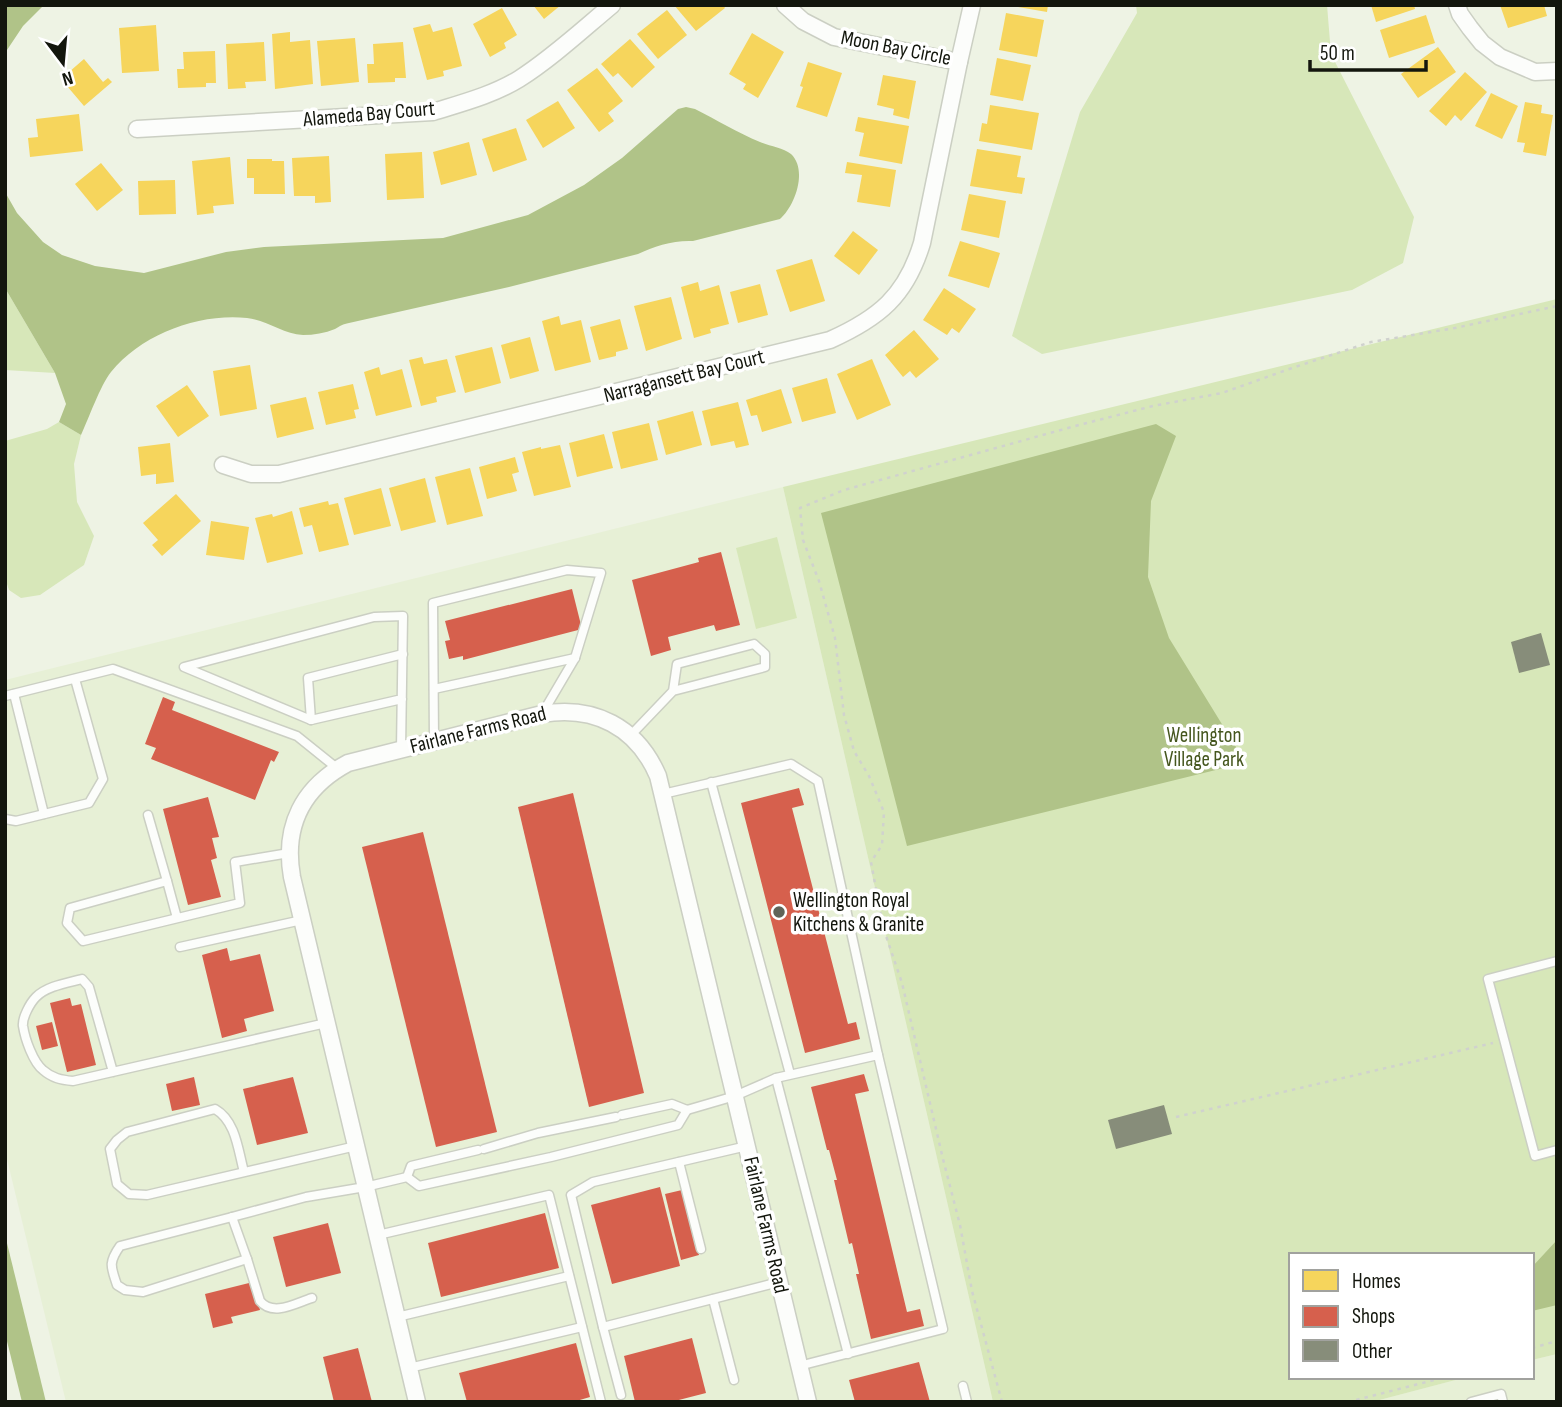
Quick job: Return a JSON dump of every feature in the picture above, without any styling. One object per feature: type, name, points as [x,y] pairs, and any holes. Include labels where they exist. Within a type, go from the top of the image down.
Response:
[{"type":"street","name":"Alameda Bay Court","points":[[137,129],[433,112],[476,98],[517,80],[612,5]]},
{"type":"street","name":"Moon Bay Circle","points":[[785,5],[803,21],[834,37],[959,62],[972,5]]},
{"type":"street","points":[[1457,5],[1460,14],[1482,43],[1500,58],[1535,72],[1557,71]]},
{"type":"street","name":"Narragansett Bay Court","points":[[223,465],[251,474],[279,474],[830,340],[855,328],[892,300],[915,264],[922,243],[959,62]]},
{"type":"street","name":"Fairlane Farms Road","points":[[417,1402],[292,877],[289,853],[292,829],[298,811],[319,783],[338,769],[359,759],[542,714],[565,711],[589,714],[611,722],[630,736],[652,763],[663,794],[808,1402]]},
{"type":"lane","points":[[434,741],[433,603],[567,570],[601,573],[575,658],[542,714]]},
{"type":"lane","points":[[401,749],[403,654],[403,616],[374,617],[184,667],[311,720],[402,699]]},
{"type":"lane","points":[[630,736],[673,691],[765,667],[765,654],[754,644],[677,664],[673,691]]},
{"type":"lane","points":[[311,720],[308,678],[403,654]]},
{"type":"lane","points":[[434,689],[575,658]]},
{"type":"lane","points":[[44,814],[10,695],[113,669],[297,736],[338,769]]},
{"type":"lane","points":[[5,819],[16,821],[89,803],[103,779],[75,679]]},
{"type":"lane","points":[[663,794],[791,764],[818,781],[878,1055],[943,1329],[799,1366]]},
{"type":"lane","points":[[711,782],[790,1074]]},
{"type":"lane","points":[[148,815],[177,918]]},
{"type":"lane","points":[[167,881],[70,908],[67,923],[83,941],[240,903],[235,862],[289,853]]},
{"type":"lane","points":[[180,947],[302,920]]},
{"type":"lane","points":[[1557,961],[1488,979],[1535,1156],[1557,1150]]},
{"type":"lane","points":[[113,1072],[89,987],[82,979],[52,987],[36,997],[23,1024],[35,1062],[44,1072],[59,1080],[73,1081],[113,1072],[326,1023]]},
{"type":"lane","points":[[407,1177],[411,1166],[481,1150],[538,1133],[672,1104],[687,1110],[735,1096],[776,1078],[878,1055]]},
{"type":"lane","points":[[776,1078],[848,1354]]},
{"type":"lane","points":[[244,1172],[234,1132],[224,1114],[215,1109],[127,1132],[110,1149],[117,1184],[129,1194],[147,1195],[356,1146]]},
{"type":"lane","points":[[407,1177],[419,1186],[551,1157],[678,1125],[687,1110]]},
{"type":"lane","points":[[621,1395],[571,1195],[593,1182],[747,1146]]},
{"type":"lane","points":[[679,1162],[701,1249]]},
{"type":"lane","points":[[247,1259],[143,1292],[125,1290],[117,1285],[111,1268],[113,1257],[120,1246],[306,1198],[407,1177]]},
{"type":"lane","points":[[377,1235],[549,1195],[601,1402]]},
{"type":"lane","points":[[232,1217],[264,1306],[277,1310],[312,1298]]},
{"type":"lane","points":[[397,1318],[569,1276]]},
{"type":"lane","points":[[603,1327],[779,1282]]},
{"type":"lane","points":[[713,1299],[734,1380]]},
{"type":"lane","points":[[409,1368],[582,1327]]},
{"type":"lane","points":[[963,1386],[967,1402]]},
{"type":"lane","points":[[1471,1402],[1501,1394],[1503,1402]]},
{"type":"path","points":[[1002,1402],[972,1291],[960,1225],[902,983],[883,927],[871,862],[882,845],[884,812],[869,776],[854,751],[844,715],[835,638],[819,581],[803,540],[800,508],[844,490],[1079,425],[1153,406],[1222,393],[1371,342],[1455,328],[1557,306]]},
{"type":"path","points":[[1176,1117],[1504,1041]]},
{"type":"path","points":[[1534,1347],[1557,1341]]},
{"type":"path","points":[[1348,1402],[1438,1379]]},
{"type":"shaded area","points":[[5,5],[44,5],[23,26],[5,53]]},
{"type":"shaded area","points":[[686,107],[791,154],[799,169],[798,188],[790,206],[780,219],[693,241],[664,244],[638,254],[509,287],[347,323],[319,334],[296,334],[247,318],[229,317],[191,323],[155,337],[139,347],[111,372],[81,435],[59,422],[66,404],[55,373],[5,288],[5,192],[17,213],[43,242],[62,255],[95,266],[144,273],[226,252],[264,247],[443,238],[528,215],[584,185],[622,158],[678,109]]},
{"type":"shaded area","points":[[1156,424],[1176,436],[1151,501],[1148,577],[1169,638],[1236,747],[1232,766],[907,846],[821,513]]},
{"type":"shaded area","points":[[783,487],[993,1402],[66,1402],[5,1151],[5,680]]},
{"type":"shaded area","points":[[5,1235],[46,1402],[22,1402],[5,1333]]},
{"type":"shaded area","points":[[1557,1240],[1557,1305],[1534,1311],[1534,1265]]},
{"type":"shaded area","points":[[1557,1354],[1557,1402],[1372,1402],[1459,1379],[1534,1379],[1534,1360]]},
{"type":"green space","points":[[1136,5],[1327,5],[1331,54],[1414,217],[1403,263],[1352,290],[1042,354],[1012,336],[1080,112],[1137,13]]},
{"type":"green space","points":[[5,288],[55,373],[5,370]]},
{"type":"green space","name":"Wellington Village Park","points":[[1557,299],[1557,1354],[1534,1360],[1534,1253],[1289,1253],[1289,1379],[1459,1379],[1372,1402],[993,1402],[783,487]]},
{"type":"green space","points":[[59,422],[81,435],[74,464],[77,502],[94,536],[84,565],[40,595],[21,598],[9,590],[5,578],[5,441],[47,429]]},
{"type":"green space","points":[[777,537],[797,618],[756,629],[736,548]]},
{"type":"building: Homes","points":[[533,5],[561,5],[544,19]]},
{"type":"building: Homes","points":[[674,5],[723,5],[725,8],[696,31]]},
{"type":"building: Homes","points":[[1018,5],[1048,5],[1047,12]]},
{"type":"building: Homes","points":[[1371,5],[1414,5],[1415,9],[1376,22]]},
{"type":"building: Homes","points":[[1500,5],[1544,5],[1547,16],[1508,28]]},
{"type":"building: Homes","points":[[502,8],[517,35],[504,43],[506,48],[490,57],[473,24]]},
{"type":"building: Homes","points":[[667,10],[687,35],[658,59],[637,34]]},
{"type":"building: Homes","points":[[1006,13],[1044,20],[1037,57],[999,50]]},
{"type":"building: Homes","points":[[1426,15],[1435,43],[1389,58],[1380,30]]},
{"type":"building: Homes","points":[[430,24],[433,32],[452,27],[462,66],[443,71],[444,76],[427,80],[413,28]]},
{"type":"building: Homes","points":[[156,25],[159,71],[122,73],[119,28]]},
{"type":"building: Homes","points":[[290,32],[290,42],[310,40],[313,84],[275,89],[272,34]]},
{"type":"building: Homes","points":[[752,33],[784,52],[758,98],[743,89],[746,84],[729,74]]},
{"type":"building: Homes","points":[[355,38],[359,82],[321,86],[317,41]]},
{"type":"building: Homes","points":[[630,39],[655,67],[632,88],[618,73],[613,77],[601,64]]},
{"type":"building: Homes","points":[[264,42],[266,81],[245,82],[246,88],[228,89],[226,44]]},
{"type":"building: Homes","points":[[403,42],[406,78],[395,78],[395,82],[368,83],[367,64],[374,64],[373,44]]},
{"type":"building: Homes","points":[[1438,47],[1456,72],[1418,98],[1401,74]]},
{"type":"building: Homes","points":[[215,51],[216,83],[206,83],[206,87],[178,88],[177,69],[184,69],[183,52]]},
{"type":"building: Homes","points":[[997,58],[1031,65],[1023,101],[990,95]]},
{"type":"building: Homes","points":[[84,59],[103,82],[108,78],[112,82],[84,106],[61,79]]},
{"type":"building: Homes","points":[[808,62],[842,73],[827,117],[796,107]]},
{"type":"building: Homes","points":[[597,68],[623,101],[608,113],[614,121],[599,132],[567,90]]},
{"type":"building: Homes","points":[[1465,72],[1487,92],[1461,121],[1455,115],[1446,126],[1429,111]]},
{"type":"building: Homes","points":[[883,75],[916,81],[909,119],[893,115],[894,109],[877,105]]},
{"type":"building: Homes","points":[[1491,93],[1518,106],[1502,139],[1475,126]]},
{"type":"building: Homes","points":[[558,101],[575,128],[543,148],[526,120]]},
{"type":"building: Homes","points":[[1525,102],[1542,105],[1541,113],[1553,115],[1546,156],[1523,152],[1525,143],[1517,142]]},
{"type":"building: Homes","points":[[990,105],[1039,113],[1032,150],[979,141],[982,123],[987,124]]},
{"type":"building: Homes","points":[[79,114],[83,151],[30,157],[28,138],[38,137],[36,119]]},
{"type":"building: Homes","points":[[858,117],[909,126],[902,164],[859,156],[864,133],[855,131]]},
{"type":"building: Homes","points":[[516,128],[527,160],[493,172],[482,139]]},
{"type":"building: Homes","points":[[469,142],[477,175],[441,185],[433,152]]},
{"type":"building: Homes","points":[[977,149],[1021,156],[1017,177],[1025,178],[1022,194],[970,186]]},
{"type":"building: Homes","points":[[422,152],[424,198],[387,200],[385,154]]},
{"type":"building: Homes","points":[[329,156],[331,202],[315,203],[315,196],[294,196],[292,158]]},
{"type":"building: Homes","points":[[230,157],[234,204],[213,206],[214,213],[197,215],[192,161]]},
{"type":"building: Homes","points":[[247,159],[284,161],[285,194],[254,194],[254,178],[247,178]]},
{"type":"building: Homes","points":[[847,162],[896,170],[890,207],[857,202],[862,175],[845,173]]},
{"type":"building: Homes","points":[[101,163],[123,190],[97,211],[75,184]]},
{"type":"building: Homes","points":[[175,180],[176,214],[139,215],[138,181]]},
{"type":"building: Homes","points":[[969,194],[1006,201],[999,238],[961,230]]},
{"type":"building: Homes","points":[[853,231],[878,250],[859,275],[834,256]]},
{"type":"building: Homes","points":[[960,241],[1000,253],[989,288],[948,276]]},
{"type":"building: Homes","points":[[812,259],[825,301],[790,312],[776,270]]},
{"type":"building: Homes","points":[[698,282],[700,291],[719,285],[729,324],[710,329],[711,333],[694,338],[681,287]]},
{"type":"building: Homes","points":[[760,284],[768,315],[738,323],[730,292]]},
{"type":"building: Homes","points":[[944,288],[976,309],[959,333],[952,328],[947,335],[923,320]]},
{"type":"building: Homes","points":[[671,297],[682,339],[646,351],[634,306]]},
{"type":"building: Homes","points":[[559,316],[561,325],[581,320],[591,362],[555,371],[542,321]]},
{"type":"building: Homes","points":[[620,319],[628,349],[616,352],[616,356],[599,360],[590,327]]},
{"type":"building: Homes","points":[[914,330],[939,359],[916,378],[910,371],[903,377],[885,355]]},
{"type":"building: Homes","points":[[530,337],[539,371],[510,379],[501,345]]},
{"type":"building: Homes","points":[[492,347],[501,383],[465,393],[455,356]]},
{"type":"building: Homes","points":[[422,357],[424,364],[447,359],[456,392],[436,397],[437,402],[421,406],[409,360]]},
{"type":"building: Homes","points":[[872,359],[891,405],[857,420],[837,374]]},
{"type":"building: Homes","points":[[250,365],[257,409],[220,416],[213,371]]},
{"type":"building: Homes","points":[[379,367],[381,375],[402,369],[412,407],[376,416],[364,372]]},
{"type":"building: Homes","points":[[827,378],[836,413],[802,422],[792,388]]},
{"type":"building: Homes","points":[[353,384],[359,409],[354,410],[356,418],[326,425],[318,392]]},
{"type":"building: Homes","points":[[187,385],[209,416],[178,437],[156,406]]},
{"type":"building: Homes","points":[[781,389],[792,423],[762,432],[757,415],[751,416],[746,400]]},
{"type":"building: Homes","points":[[306,397],[314,429],[277,438],[270,405]]},
{"type":"building: Homes","points":[[738,402],[749,445],[736,448],[734,441],[711,446],[702,411]]},
{"type":"building: Homes","points":[[693,411],[702,445],[666,455],[657,421]]},
{"type":"building: Homes","points":[[649,423],[658,460],[621,469],[612,432]]},
{"type":"building: Homes","points":[[604,434],[613,468],[577,477],[569,443]]},
{"type":"building: Homes","points":[[170,443],[174,482],[156,484],[156,474],[141,476],[138,447]]},
{"type":"building: Homes","points":[[560,445],[571,487],[534,496],[522,452]]},
{"type":"building: Homes","points":[[515,457],[519,472],[512,474],[517,491],[487,499],[479,467]]},
{"type":"building: Homes","points":[[470,468],[483,516],[447,525],[435,477]]},
{"type":"building: Homes","points":[[425,478],[436,522],[401,531],[389,488]]},
{"type":"building: Homes","points":[[381,488],[391,526],[354,535],[344,498]]},
{"type":"building: Homes","points":[[176,494],[201,521],[162,556],[152,545],[158,540],[143,523]]},
{"type":"building: Homes","points":[[328,501],[329,505],[338,503],[349,545],[319,552],[312,525],[304,527],[299,508]]},
{"type":"building: Homes","points":[[292,511],[303,554],[267,563],[255,518],[272,514],[273,517]]},
{"type":"building: Homes","points":[[211,521],[249,527],[244,560],[206,555]]},
{"type":"building: Shops","points":[[721,552],[740,625],[716,631],[714,625],[668,637],[671,650],[651,656],[632,580],[699,562],[698,558]]},
{"type":"building: Shops","points":[[572,589],[582,629],[463,660],[463,656],[449,659],[445,641],[450,640],[445,621]]},
{"type":"building: Shops","points":[[163,697],[175,702],[172,710],[279,752],[274,762],[271,760],[255,800],[151,759],[156,748],[145,744]]},
{"type":"building: Shops","points":[[799,788],[804,805],[792,808],[848,1024],[856,1022],[860,1039],[805,1053],[741,803]]},
{"type":"building: Shops","points":[[573,793],[644,1093],[589,1107],[518,807]]},
{"type":"building: Shops","points":[[208,797],[219,837],[212,838],[217,858],[211,860],[221,897],[188,905],[163,809]]},
{"type":"building: Shops","points":[[423,832],[497,1132],[436,1147],[362,847]]},
{"type":"building: Shops","points":[[227,948],[230,961],[260,954],[274,1011],[244,1019],[247,1031],[222,1038],[202,955]]},
{"type":"building: Shops","points":[[70,998],[72,1006],[81,1004],[96,1065],[67,1072],[50,1003]]},
{"type":"building: Shops","points":[[52,1022],[58,1046],[42,1050],[36,1026]]},
{"type":"building: Shops","points":[[864,1074],[869,1091],[855,1094],[907,1312],[920,1309],[924,1326],[871,1339],[852,1243],[849,1244],[834,1180],[837,1180],[811,1087]]},
{"type":"building: Shops","points":[[194,1077],[200,1105],[172,1111],[166,1084]]},
{"type":"building: Shops","points":[[293,1077],[308,1133],[257,1145],[243,1089]]},
{"type":"building: Shops","points":[[660,1187],[680,1266],[612,1284],[591,1205]]},
{"type":"building: Shops","points":[[682,1190],[699,1255],[681,1260],[665,1194]]},
{"type":"building: Shops","points":[[545,1213],[559,1268],[441,1297],[428,1243]]},
{"type":"building: Shops","points":[[328,1223],[341,1273],[286,1287],[273,1237]]},
{"type":"building: Shops","points":[[253,1282],[260,1310],[231,1317],[233,1323],[213,1328],[205,1294]]},
{"type":"building: Shops","points":[[692,1338],[706,1393],[671,1402],[635,1402],[624,1356]]},
{"type":"building: Shops","points":[[576,1343],[590,1397],[573,1402],[467,1402],[459,1373]]},
{"type":"building: Shops","points":[[358,1348],[372,1402],[334,1402],[323,1357]]},
{"type":"building: Shops","points":[[919,1362],[930,1402],[855,1402],[849,1380]]},
{"type":"building: Other","points":[[1541,633],[1550,665],[1519,673],[1511,642]]},
{"type":"building: Other","points":[[1164,1105],[1172,1134],[1116,1149],[1108,1120]]},
{"type":"place","name":"Wellington Royal Kitchens & Granite","points":[[779,912]]}]
